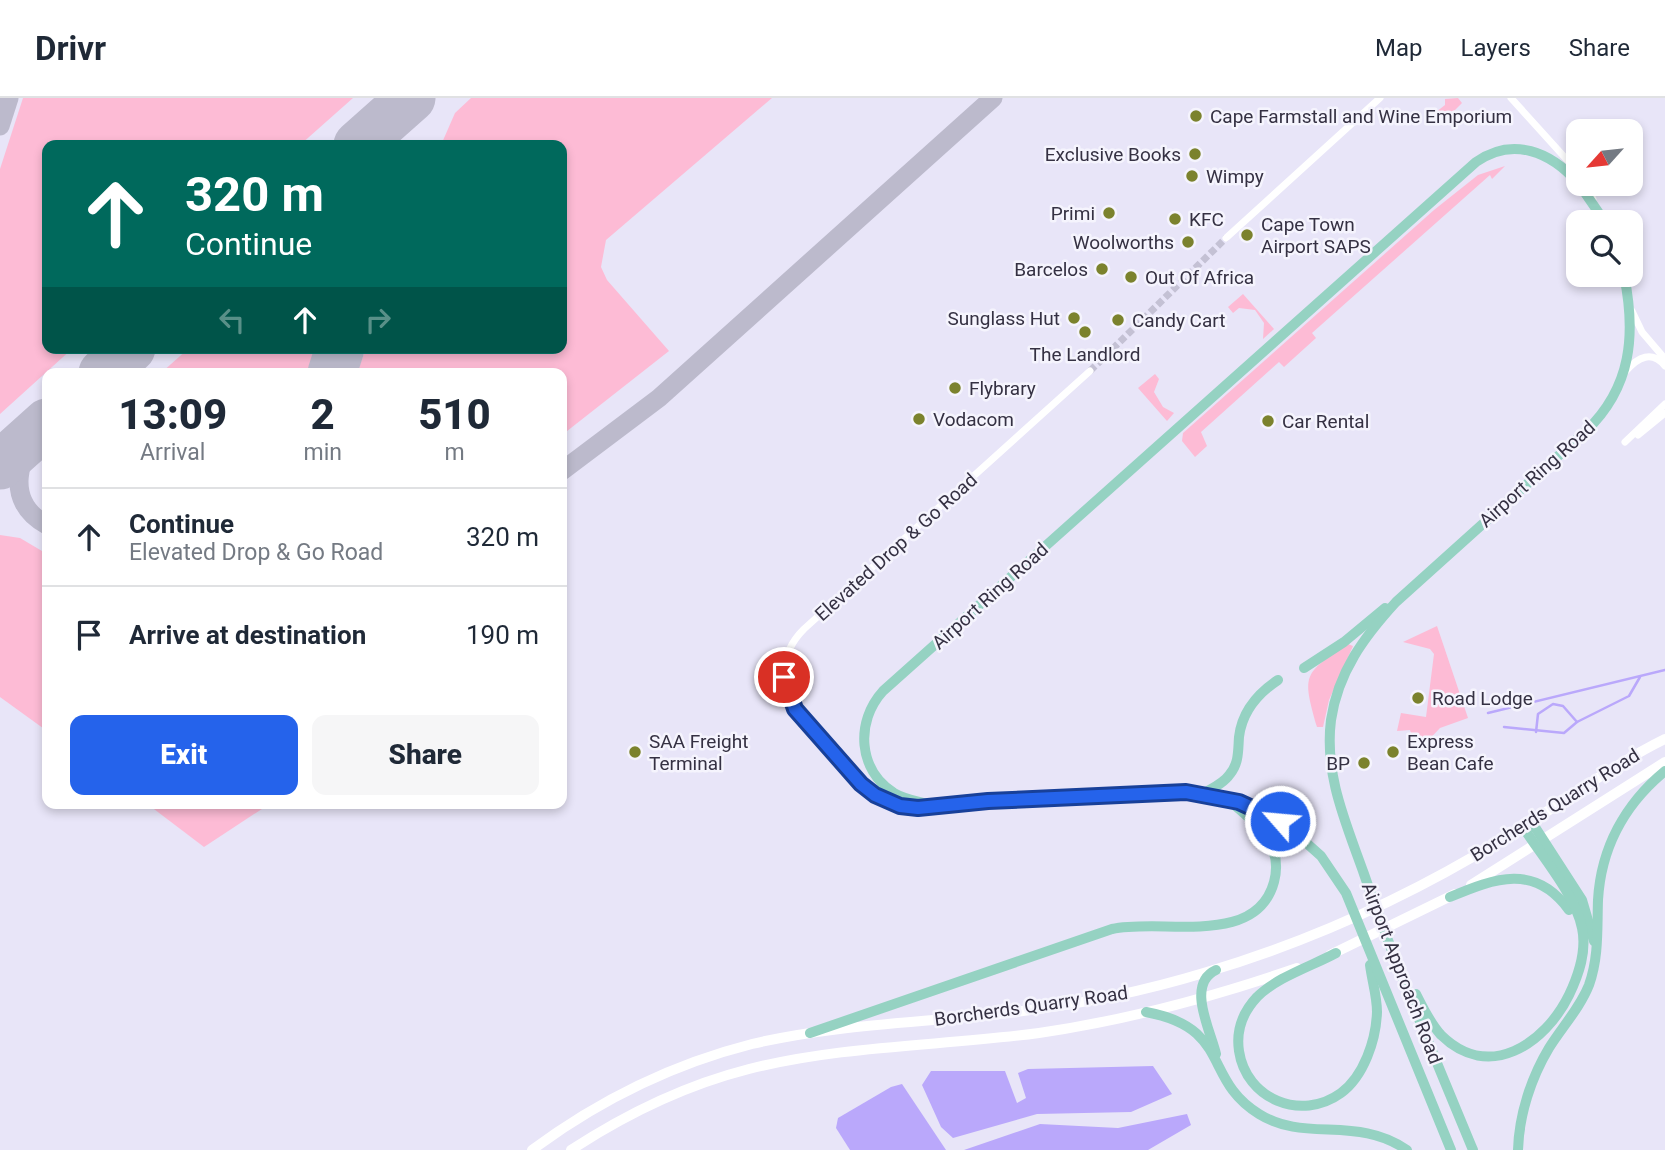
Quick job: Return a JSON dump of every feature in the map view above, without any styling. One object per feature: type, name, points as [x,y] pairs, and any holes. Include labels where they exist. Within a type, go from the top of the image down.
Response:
[{"type":"main road","name":"Airport Ring Road","points":[[1352,906],[1330,867],[1303,838],[1271,816],[1228,799],[1204,793],[1139,794],[931,804],[895,793],[880,781],[869,764],[864,745],[865,726],[871,707],[883,691],[1476,162],[1503,149],[1527,149],[1554,160],[1566,171]]},
{"type":"main road","name":"Airport Ring Road","points":[[1589,196],[1599,210]]},
{"type":"main road","name":"Airport Ring Road","points":[[1336,795],[1329,743],[1338,692],[1361,643],[1396,602],[1595,423],[1610,404],[1625,372],[1631,338],[1626,287]]},
{"type":"main road","points":[[1304,668],[1396,602]]},
{"type":"main road","points":[[1204,793],[1231,774],[1238,759],[1239,733],[1247,711],[1258,696],[1278,680]]},
{"type":"main road","name":"Borcherds Quarry Road","points":[[532,1150],[592,1111],[662,1075],[750,1045],[810,1033],[1071,1004],[1216,970],[1343,923],[1387,902],[1527,824],[1600,775],[1665,739]]},
{"type":"main road","name":"Borcherds Quarry Road","points":[[571,1150],[657,1102],[752,1068],[853,1052],[1041,1032],[1146,1012],[1201,999],[1336,953],[1450,897],[1665,762]]},
{"type":"main road","points":[[1518,1150],[1532,1085],[1550,1048],[1586,992],[1594,965],[1599,937],[1599,896],[1606,853],[1627,811],[1665,771]]},
{"type":"main road","name":"Airport Approach Road","points":[[1336,795],[1388,942],[1473,1150]]},
{"type":"main road","points":[[810,1033],[1110,930],[1143,925],[1220,926],[1242,920],[1269,895],[1275,877],[1276,862],[1271,844],[1261,826],[1228,799]]},
{"type":"main road","points":[[1527,824],[1587,911],[1593,936],[1594,965]]},
{"type":"main road","points":[[1388,942],[1434,1027],[1456,1046],[1478,1054],[1507,1054],[1533,1042],[1554,1020],[1576,980],[1584,950],[1580,919],[1539,843]]},
{"type":"main road","points":[[1450,897],[1504,878],[1525,880],[1549,890],[1568,908],[1576,925],[1580,953],[1576,980]]},
{"type":"main road","name":"Airport Approach Road","points":[[1352,906],[1451,1150]]},
{"type":"main road","points":[[1336,953],[1267,989],[1255,1000],[1243,1018],[1238,1041],[1244,1069],[1260,1091],[1280,1102],[1300,1107],[1326,1101],[1342,1092],[1363,1065],[1374,1033],[1377,1011],[1368,948]]},
{"type":"main road","points":[[1216,970],[1202,982],[1201,999],[1220,1066]]},
{"type":"main road","points":[[1146,1012],[1168,1016],[1194,1030],[1240,1099],[1270,1121],[1298,1128],[1361,1131],[1407,1150]]},
{"type":"street","points":[[1226,238],[1380,98]]},
{"type":"street","points":[[1511,98],[1566,159]]},
{"type":"street","points":[[1592,196],[1596,205]]},
{"type":"street","points":[[1630,307],[1642,332],[1665,358]]},
{"type":"street","points":[[1625,372],[1636,360],[1647,356],[1658,358],[1665,366]]},
{"type":"street","name":"Elevated Drop & Go Road","points":[[931,804],[918,808],[900,806],[869,790],[798,713],[787,692],[785,667],[795,640],[1090,371]]},
{"type":"street","points":[[1665,404],[1625,442],[1665,413]]},
{"type":"shaded area","points":[[23,98],[353,98],[306,140],[42,140],[42,354],[66,354],[51,368],[42,368],[42,376],[0,414],[0,169]]},
{"type":"shaded area","points":[[471,98],[772,98],[606,240],[601,267],[607,280],[669,351],[567,431],[567,368],[359,368],[364,354],[567,354],[567,140],[443,140],[455,113]]},
{"type":"shaded area","points":[[1458,98],[1462,103],[1447,118],[1434,123],[1431,116],[1445,105],[1445,99]]},
{"type":"shaded area","points":[[1505,166],[1492,179],[1490,175],[1312,333],[1316,338],[1284,367],[1279,362],[1201,432],[1207,446],[1195,457],[1182,441],[1183,433],[1434,210],[1478,175]]},
{"type":"shaded area","points":[[1243,294],[1274,329],[1263,339],[1264,323],[1255,310],[1239,308],[1233,313],[1228,307]]},
{"type":"shaded area","points":[[182,354],[314,354],[310,368],[167,368]]},
{"type":"shaded area","points":[[1155,374],[1159,379],[1154,392],[1163,407],[1174,413],[1167,421],[1138,388]]},
{"type":"shaded area","points":[[0,535],[20,538],[42,551],[42,727],[0,697]]},
{"type":"shaded area","points":[[1437,626],[1468,718],[1440,728],[1420,749],[1414,744],[1410,730],[1397,731],[1401,713],[1426,717],[1434,654],[1430,649],[1403,642]]},
{"type":"shaded area","points":[[1348,644],[1353,646],[1329,700],[1323,727],[1317,727],[1309,696],[1310,677],[1322,662]]},
{"type":"shaded area","points":[[154,809],[262,809],[204,847]]},
{"type":"shaded area","points":[[1153,1066],[1172,1094],[1131,1112],[1037,1114],[953,1138],[941,1127],[922,1085],[931,1071],[1005,1071],[1017,1103],[1026,1098],[1018,1073],[1028,1069]]},
{"type":"shaded area","points":[[902,1084],[946,1150],[850,1150],[836,1128],[838,1118],[891,1087]]},
{"type":"shaded area","points":[[1187,1114],[1191,1125],[1148,1150],[964,1150],[1040,1124],[1118,1128]]},
{"type":"waterway","points":[[1488,713],[1665,670]]},
{"type":"waterway","points":[[1536,732],[1538,714],[1553,704],[1563,706],[1577,722],[1629,696],[1640,677]]},
{"type":"waterway","points":[[1504,727],[1564,733],[1577,722]]},
{"type":"taxiway","points":[[0,126],[9,98]]},
{"type":"taxiway","points":[[567,467],[659,398],[993,98]]},
{"type":"taxiway","points":[[42,430],[28,449],[19,477],[24,504],[42,521]]},
{"type":"runway","points":[[364,140],[411,98]]},
{"type":"runway","points":[[109,368],[124,354]]},
{"type":"runway","points":[[334,368],[338,354]]},
{"type":"runway","points":[[0,465],[42,427]]},
{"type":"tunnel","points":[[1090,371],[1226,238]]},
{"type":"place","name":"Cape Farmstall and Wine Emporium","points":[[1196,116]]},
{"type":"place","name":"Exclusive Books","points":[[1195,154]]},
{"type":"place","name":"Wimpy","points":[[1192,176]]},
{"type":"place","name":"Primi","points":[[1109,213]]},
{"type":"place","name":"KFC","points":[[1175,219]]},
{"type":"place","name":"Cape Town Airport SAPS","points":[[1247,235]]},
{"type":"place","name":"Woolworths","points":[[1188,242]]},
{"type":"place","name":"Barcelos","points":[[1102,269]]},
{"type":"place","name":"Out Of Africa","points":[[1131,277]]},
{"type":"place","name":"Sunglass Hut","points":[[1074,318]]},
{"type":"place","name":"Candy Cart","points":[[1118,320]]},
{"type":"place","name":"The Landlord","points":[[1085,332]]},
{"type":"place","name":"Flybrary","points":[[955,388]]},
{"type":"place","name":"Vodacom","points":[[919,419]]},
{"type":"place","name":"Car Rental","points":[[1268,421]]},
{"type":"place","name":"Road Lodge","points":[[1418,698]]},
{"type":"place","name":"SAA Freight Terminal","points":[[635,752]]},
{"type":"place","name":"Express Bean Cafe","points":[[1393,752]]},
{"type":"place","name":"BP","points":[[1364,763]]},
{"type":"route","points":[[784,677],[790,701],[795,709],[861,784],[875,795],[900,806],[918,808],[931,804],[1186,792],[1225,797],[1258,809],[1280,821]]}]
